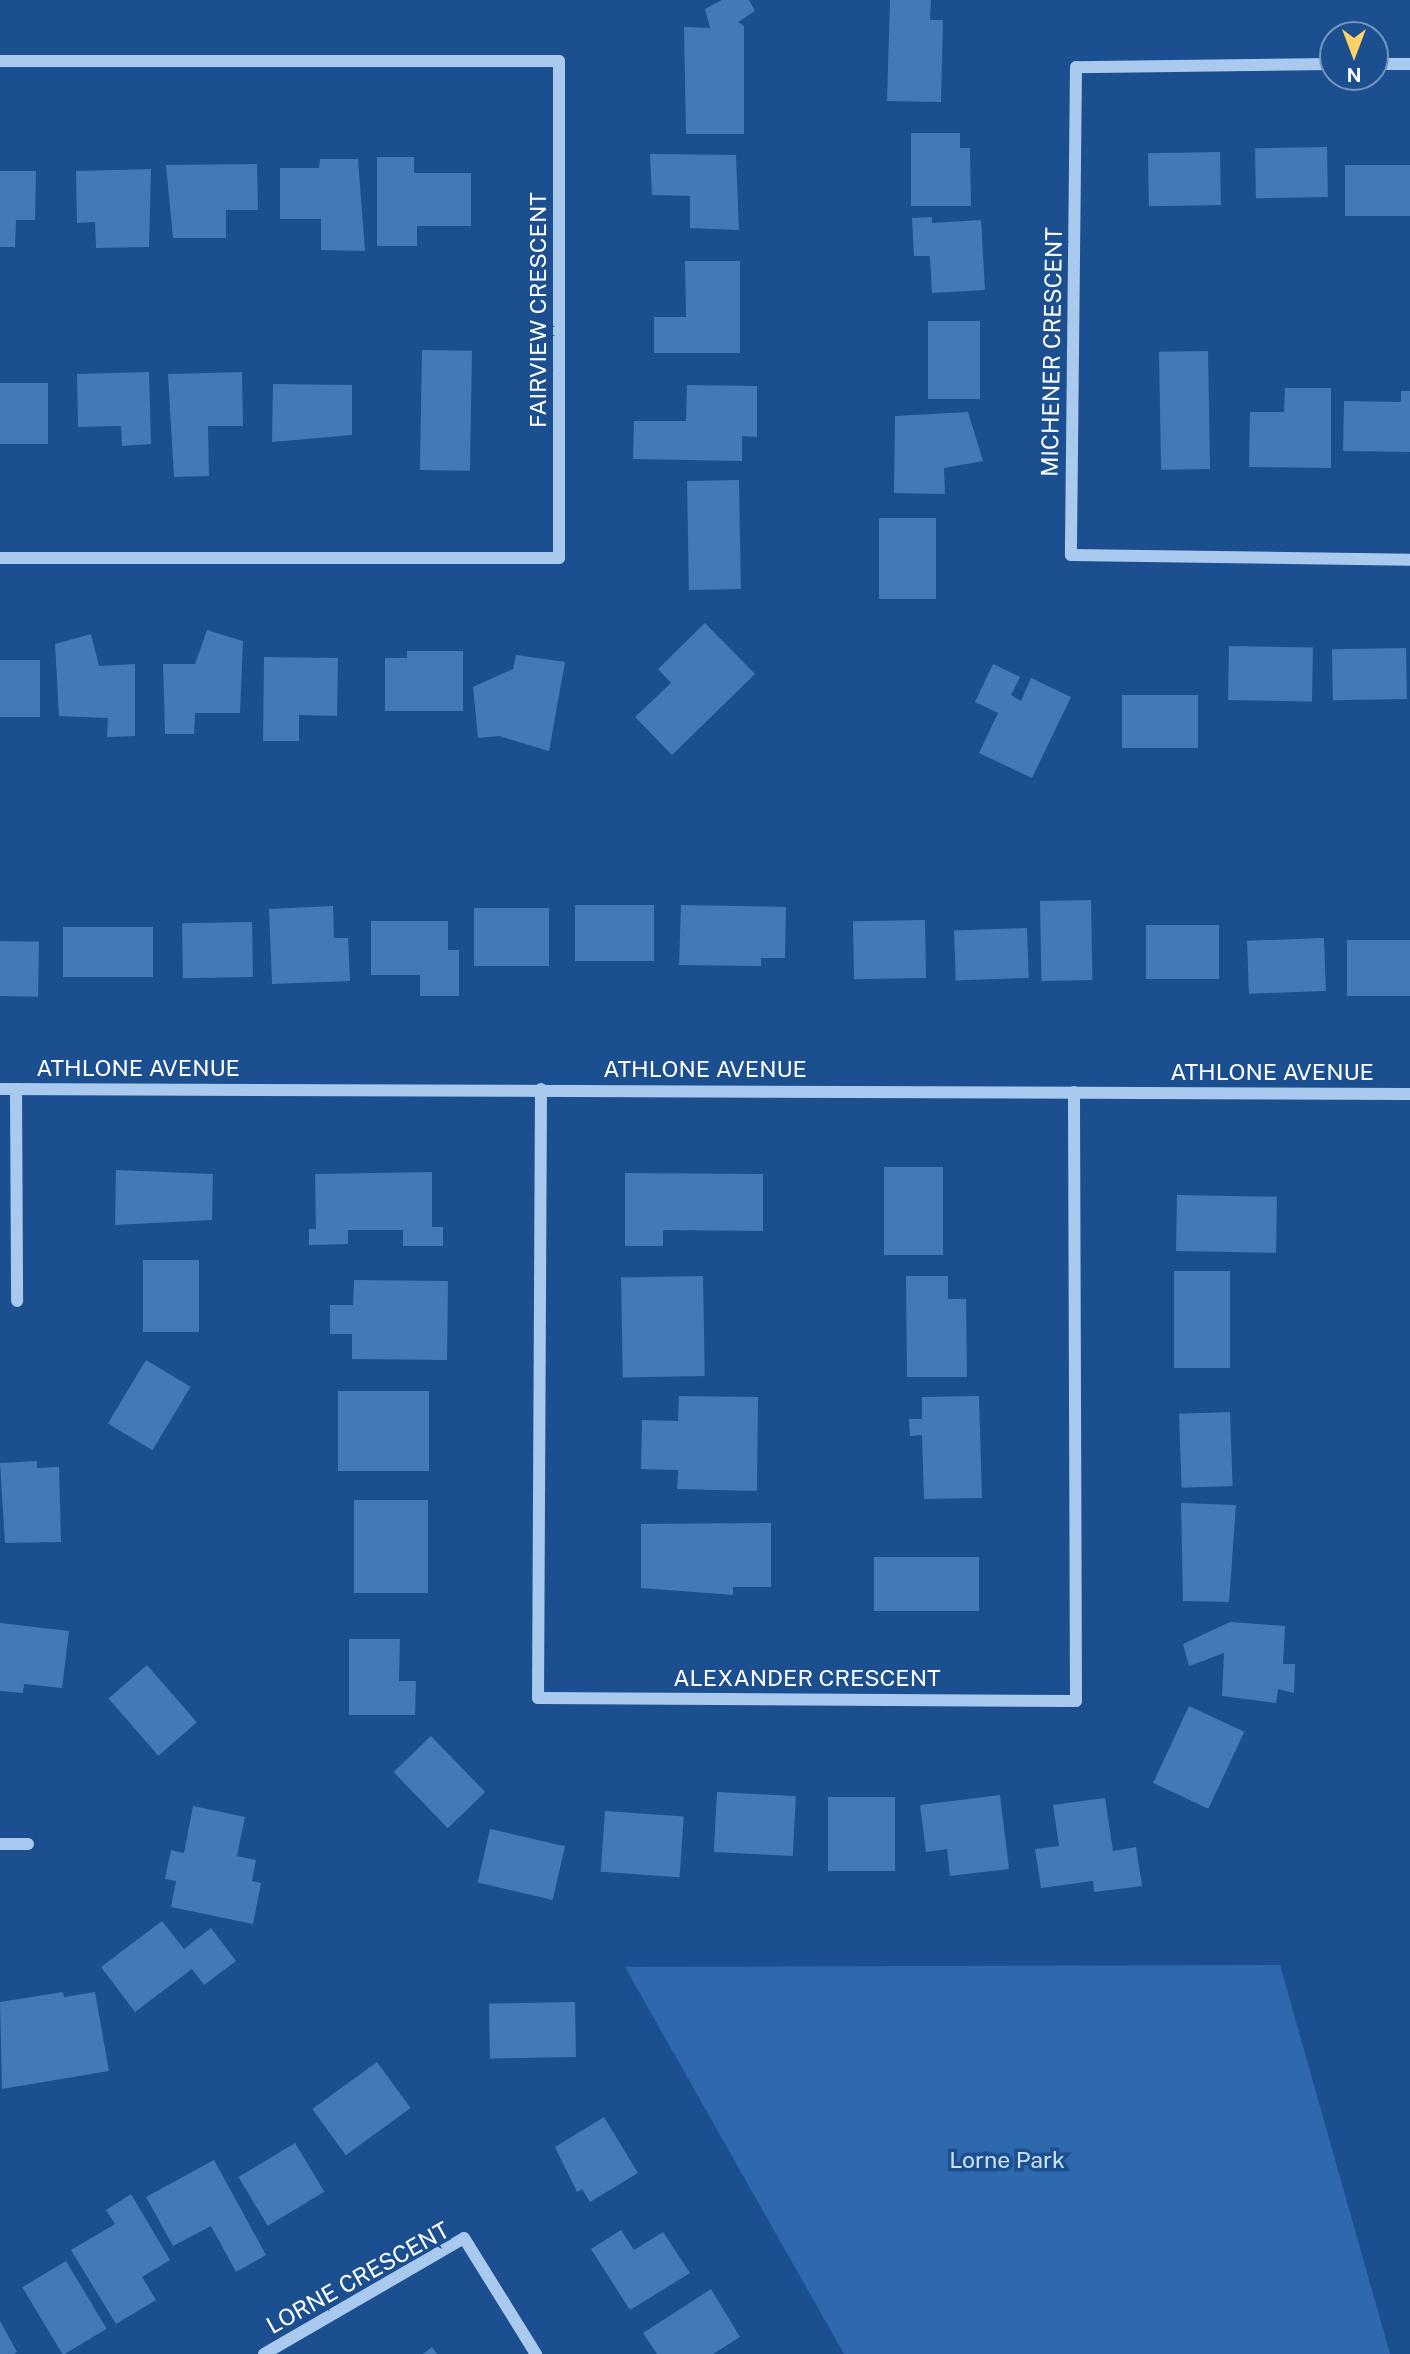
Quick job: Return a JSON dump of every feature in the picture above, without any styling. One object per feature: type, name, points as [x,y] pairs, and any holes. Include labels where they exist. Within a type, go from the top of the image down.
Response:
[{"type":"street","name":"FAIRVIEW CRESCENT","points":[[0,61],[559,61],[559,558],[0,558]]},
{"type":"street","name":"MICHENER CRESCENT","points":[[1319,64],[1076,67],[1071,555],[1410,560]]},
{"type":"street","points":[[1389,64],[1410,64]]},
{"type":"street","name":"ATHLONE AVENUE","points":[[0,1089],[1410,1094]]},
{"type":"street","points":[[16,1089],[17,1301]]},
{"type":"street","name":"ALEXANDER CRESCENT","points":[[541,1090],[538,1698],[1048,1701],[1076,1701],[1074,1092]]},
{"type":"street","points":[[0,1844],[28,1844]]},
{"type":"street","name":"LORNE CRESCENT","points":[[264,2354],[464,2238],[536,2354]]},
{"type":"green space","name":"Lorne Park","points":[[1280,1965],[1390,2354],[844,2354],[625,1967]]},
{"type":"building","points":[[722,0],[749,0],[755,11],[738,22],[744,26],[744,134],[686,134],[684,27],[710,28],[705,9]]},
{"type":"building","points":[[890,0],[931,0],[930,20],[943,20],[941,102],[887,101]]},
{"type":"building","points":[[911,133],[960,133],[960,148],[970,148],[971,206],[911,206]]},
{"type":"building","points":[[1327,147],[1328,197],[1256,198],[1255,148]]},
{"type":"building","points":[[1220,152],[1221,205],[1149,206],[1148,153]]},
{"type":"building","points":[[650,154],[736,155],[739,230],[690,228],[690,196],[652,195]]},
{"type":"building","points":[[377,157],[414,157],[414,173],[471,173],[471,226],[417,226],[417,246],[377,246]]},
{"type":"building","points":[[320,159],[358,159],[365,251],[321,250],[321,219],[280,219],[280,168],[319,168]]},
{"type":"building","points":[[257,164],[258,210],[226,210],[226,238],[173,238],[166,165]]},
{"type":"building","points":[[1345,165],[1410,165],[1410,216],[1345,216]]},
{"type":"building","points":[[151,169],[149,247],[96,248],[95,222],[77,223],[76,171]]},
{"type":"building","points":[[0,171],[36,171],[35,220],[16,220],[15,247],[0,247]]},
{"type":"building","points":[[932,217],[932,223],[981,220],[985,290],[932,293],[930,256],[914,256],[912,218]]},
{"type":"building","points":[[685,261],[740,261],[740,353],[654,353],[654,317],[686,317]]},
{"type":"building","points":[[928,321],[980,321],[980,399],[928,399]]},
{"type":"building","points":[[422,350],[472,351],[470,471],[420,470]]},
{"type":"building","points":[[1208,351],[1210,469],[1161,470],[1159,352]]},
{"type":"building","points":[[149,372],[151,444],[122,446],[121,426],[78,427],[77,374]]},
{"type":"building","points":[[242,372],[243,426],[208,426],[209,476],[174,477],[168,374]]},
{"type":"building","points":[[0,383],[48,383],[48,444],[0,444]]},
{"type":"building","points":[[273,384],[352,385],[352,435],[272,442]]},
{"type":"building","points":[[687,385],[757,386],[757,437],[742,436],[742,461],[633,459],[634,421],[686,421]]},
{"type":"building","points":[[1285,388],[1331,388],[1331,468],[1249,467],[1250,412],[1284,412]]},
{"type":"building","points":[[1401,391],[1410,391],[1410,452],[1343,451],[1344,401],[1401,402]]},
{"type":"building","points":[[968,412],[983,461],[944,468],[945,494],[894,493],[895,416]]},
{"type":"building","points":[[739,480],[741,589],[689,590],[687,481]]},
{"type":"building","points":[[879,518],[936,518],[936,599],[879,599]]},
{"type":"building","points":[[705,623],[755,674],[672,755],[635,717],[671,683],[658,669]]},
{"type":"building","points":[[207,630],[243,641],[240,713],[195,713],[194,734],[165,734],[163,664],[195,664]]},
{"type":"building","points":[[91,634],[99,666],[135,664],[135,736],[107,737],[108,718],[59,716],[55,644]]},
{"type":"building","points":[[1229,646],[1313,647],[1312,701],[1228,700]]},
{"type":"building","points":[[1406,648],[1407,699],[1333,700],[1332,649]]},
{"type":"building","points":[[407,651],[463,651],[463,711],[385,711],[385,658],[407,658]]},
{"type":"building","points":[[516,655],[565,662],[549,751],[499,736],[478,738],[473,687],[513,669]]},
{"type":"building","points":[[264,657],[338,658],[337,716],[299,715],[299,741],[263,741]]},
{"type":"building","points":[[0,660],[40,660],[40,717],[0,717]]},
{"type":"building","points":[[993,664],[1020,677],[1011,695],[1021,701],[1031,678],[1071,697],[1032,778],[979,753],[998,713],[975,702]]},
{"type":"building","points":[[1122,695],[1198,695],[1198,748],[1122,748]]},
{"type":"building","points":[[1091,900],[1092,980],[1041,981],[1040,901]]},
{"type":"building","points":[[575,905],[654,905],[654,961],[575,961]]},
{"type":"building","points":[[681,905],[786,907],[785,958],[761,958],[761,966],[679,965]]},
{"type":"building","points":[[333,906],[334,938],[348,938],[350,981],[272,984],[269,909]]},
{"type":"building","points":[[474,908],[549,908],[549,966],[474,966]]},
{"type":"building","points":[[925,920],[926,978],[854,979],[853,921]]},
{"type":"building","points":[[371,921],[448,921],[448,950],[459,950],[459,996],[420,996],[420,975],[371,975]]},
{"type":"building","points":[[252,922],[253,977],[183,978],[182,923]]},
{"type":"building","points":[[1146,925],[1219,925],[1219,979],[1146,979]]},
{"type":"building","points":[[63,927],[153,927],[153,977],[63,977]]},
{"type":"building","points":[[1027,928],[1029,978],[956,981],[954,931]]},
{"type":"building","points":[[1324,938],[1326,991],[1249,994],[1247,941]]},
{"type":"building","points":[[1347,940],[1410,940],[1410,996],[1347,996]]},
{"type":"building","points":[[0,941],[39,942],[38,997],[0,996]]},
{"type":"building","points":[[884,1167],[943,1167],[943,1255],[884,1255]]},
{"type":"building","points":[[116,1170],[213,1174],[212,1220],[115,1225]]},
{"type":"building","points":[[432,1172],[432,1227],[443,1227],[443,1246],[403,1246],[403,1230],[348,1230],[348,1244],[309,1245],[309,1229],[316,1229],[315,1174]]},
{"type":"building","points":[[625,1173],[763,1174],[763,1231],[663,1230],[663,1246],[625,1246]]},
{"type":"building","points":[[1177,1195],[1277,1197],[1276,1253],[1176,1251]]},
{"type":"building","points":[[143,1260],[199,1260],[199,1332],[143,1332]]},
{"type":"building","points":[[1174,1271],[1230,1271],[1230,1368],[1174,1368]]},
{"type":"building","points":[[703,1276],[705,1376],[623,1377],[621,1277]]},
{"type":"building","points":[[906,1276],[948,1276],[948,1299],[966,1299],[967,1377],[907,1377]]},
{"type":"building","points":[[354,1280],[448,1281],[447,1360],[352,1359],[352,1334],[330,1334],[330,1305],[353,1305]]},
{"type":"building","points":[[146,1360],[191,1387],[152,1450],[108,1423]]},
{"type":"building","points":[[338,1391],[429,1391],[429,1471],[338,1471]]},
{"type":"building","points":[[679,1396],[758,1397],[757,1491],[677,1489],[678,1470],[641,1469],[642,1420],[678,1421]]},
{"type":"building","points":[[979,1396],[982,1498],[924,1499],[922,1435],[910,1436],[909,1419],[922,1419],[922,1397]]},
{"type":"building","points":[[1230,1412],[1233,1486],[1182,1488],[1179,1414]]},
{"type":"building","points":[[37,1461],[37,1468],[59,1467],[61,1542],[5,1543],[0,1463]]},
{"type":"building","points":[[354,1500],[428,1500],[428,1593],[354,1593]]},
{"type":"building","points":[[1181,1503],[1236,1505],[1229,1602],[1183,1601]]},
{"type":"building","points":[[771,1523],[771,1587],[733,1587],[733,1595],[641,1588],[641,1524]]},
{"type":"building","points":[[874,1557],[979,1557],[979,1611],[874,1611]]},
{"type":"building","points":[[1230,1622],[1285,1626],[1283,1664],[1295,1664],[1294,1693],[1278,1689],[1276,1703],[1222,1696],[1224,1653],[1189,1666],[1183,1644]]},
{"type":"building","points":[[0,1623],[69,1631],[62,1688],[24,1684],[23,1693],[0,1691]]},
{"type":"building","points":[[349,1639],[400,1639],[399,1681],[416,1681],[415,1715],[349,1715]]},
{"type":"building","points":[[147,1665],[197,1722],[158,1756],[109,1698]]},
{"type":"building","points":[[1189,1706],[1244,1732],[1208,1809],[1153,1783]]},
{"type":"building","points":[[431,1736],[485,1792],[448,1828],[394,1772]]},
{"type":"building","points":[[717,1792],[796,1796],[793,1856],[714,1852]]},
{"type":"building","points":[[1000,1795],[1009,1869],[950,1876],[947,1849],[926,1852],[920,1805]]},
{"type":"building","points":[[828,1797],[895,1797],[895,1871],[828,1871]]},
{"type":"building","points":[[1105,1798],[1113,1851],[1136,1847],[1142,1886],[1094,1892],[1093,1881],[1041,1888],[1035,1849],[1059,1846],[1053,1805]]},
{"type":"building","points":[[193,1806],[245,1817],[237,1856],[256,1860],[252,1881],[261,1883],[253,1924],[171,1907],[176,1881],[165,1879],[171,1850],[184,1853]]},
{"type":"building","points":[[605,1811],[684,1817],[680,1877],[601,1872]]},
{"type":"building","points":[[490,1829],[565,1846],[553,1900],[478,1883]]},
{"type":"building","points":[[162,1921],[184,1949],[211,1928],[236,1961],[204,1985],[192,1969],[135,2012],[101,1967]]},
{"type":"building","points":[[63,1992],[64,1997],[95,1992],[109,2071],[2,2089],[0,2002]]},
{"type":"building","points":[[575,2002],[576,2057],[490,2058],[489,2004]]},
{"type":"building","points":[[377,2062],[411,2108],[346,2155],[312,2109]]},
{"type":"building","points":[[604,2117],[638,2173],[590,2202],[582,2189],[577,2192],[555,2147]]},
{"type":"building","points":[[295,2143],[324,2192],[268,2226],[238,2177]]},
{"type":"building","points":[[214,2160],[266,2255],[236,2272],[211,2226],[173,2246],[146,2197]]},
{"type":"building","points":[[131,2194],[170,2260],[142,2277],[156,2300],[116,2324],[71,2250],[115,2224],[106,2210]]},
{"type":"building","points":[[621,2230],[634,2250],[663,2232],[690,2273],[630,2310],[591,2249]]},
{"type":"building","points":[[66,2261],[107,2329],[62,2354],[22,2287]]},
{"type":"building","points":[[711,2289],[740,2337],[713,2354],[657,2354],[643,2333]]},
{"type":"building","points":[[0,2321],[17,2352],[14,2354],[0,2354]]},
{"type":"building","points":[[432,2347],[437,2354],[423,2354]]}]
